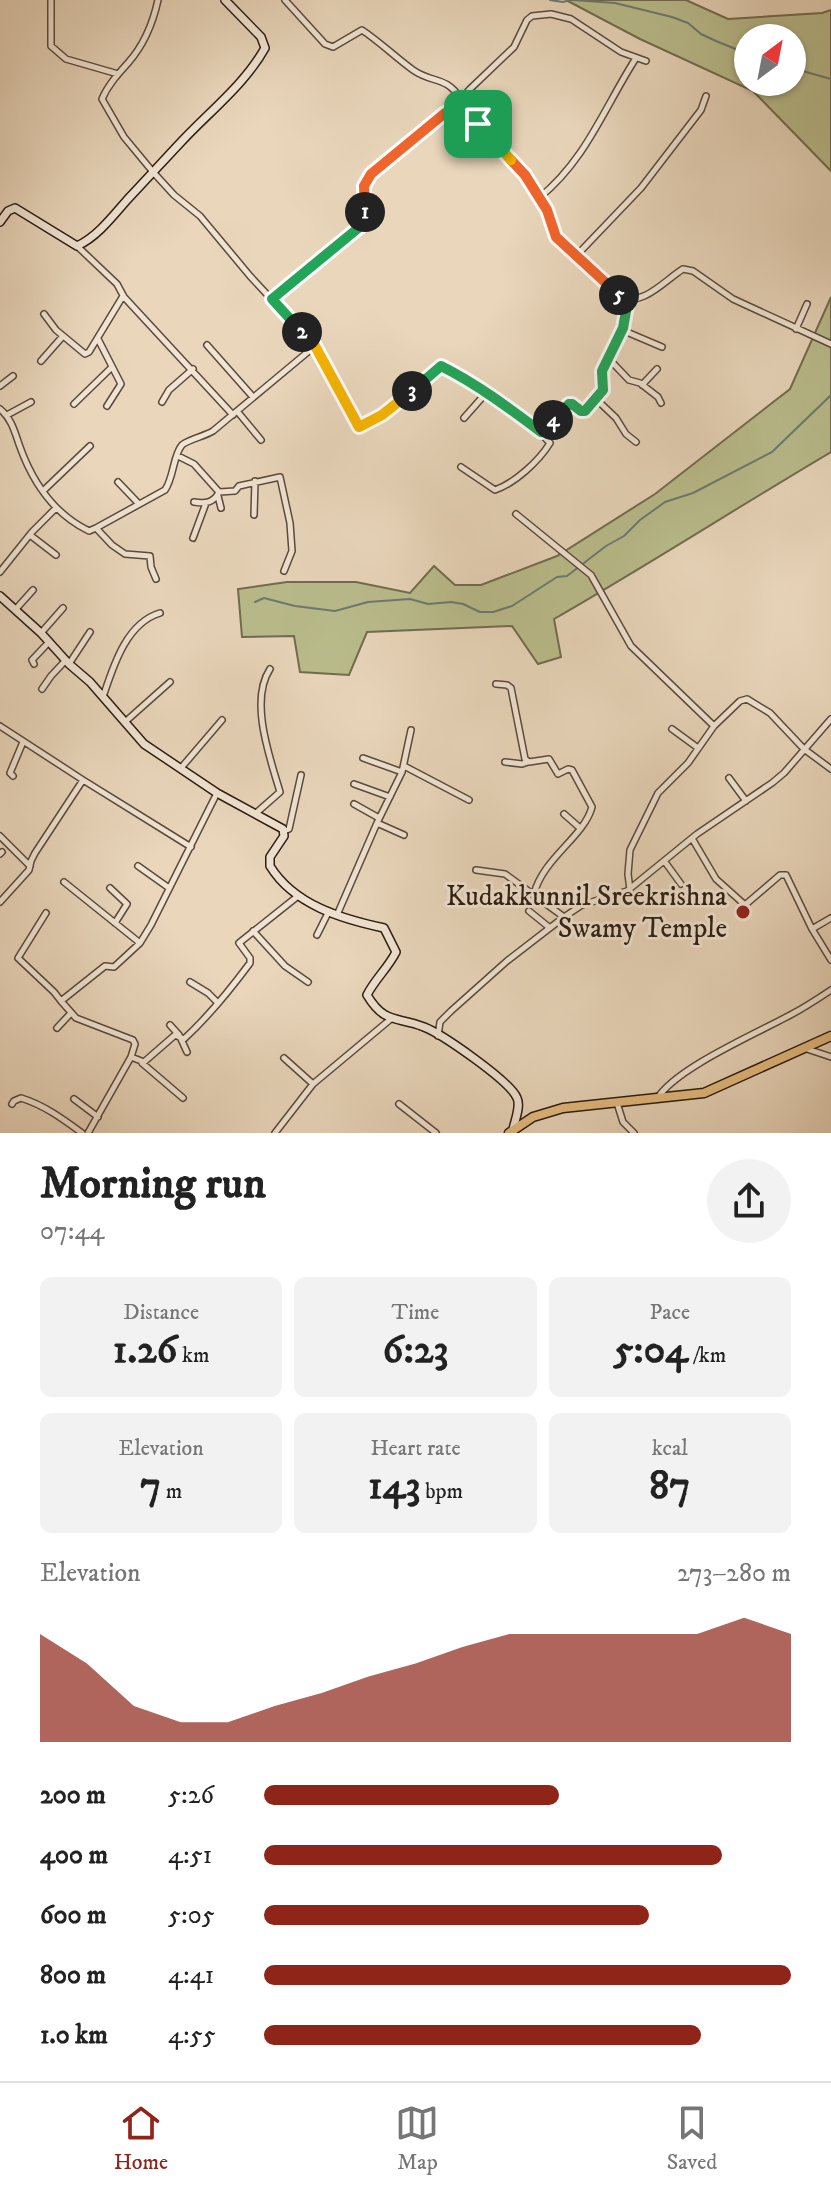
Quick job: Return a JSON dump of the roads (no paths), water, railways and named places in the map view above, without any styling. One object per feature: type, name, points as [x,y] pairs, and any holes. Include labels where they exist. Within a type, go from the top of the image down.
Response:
[{"type":"main road","points":[[0,222],[8,211],[15,208],[77,246],[86,242],[114,215],[227,96],[265,48],[261,37],[225,0]]},
{"type":"main road","points":[[2,601],[41,633],[90,682],[144,744],[217,793],[281,827],[284,836],[270,857],[270,866],[298,896],[354,921],[384,928],[396,952],[367,995],[375,1008],[392,1018],[424,1027],[497,1076],[519,1101],[511,1131]]},
{"type":"main road","points":[[511,1131],[533,1117],[563,1108],[704,1093],[831,1036]]},
{"type":"street","points":[[51,0],[51,46],[66,59],[118,74]]},
{"type":"street","points":[[158,0],[152,24],[139,49],[102,99],[124,137],[174,195],[200,216],[315,346],[359,427],[382,415],[441,366],[487,392],[541,432],[550,443],[535,461],[504,487],[495,490],[461,467]]},
{"type":"street","points":[[285,0],[325,44],[333,47],[339,45],[362,30],[415,71],[440,79],[454,89],[461,99]]},
{"type":"street","points":[[272,299],[362,225],[365,218],[364,186],[371,174],[445,113],[458,107],[461,99],[514,47],[532,16],[551,14],[571,19],[621,52],[646,61]]},
{"type":"street","points":[[539,198],[567,174],[636,58]]},
{"type":"street","points":[[577,255],[641,188],[696,116],[706,96]]},
{"type":"street","points":[[458,107],[491,137],[525,175],[547,210],[556,237],[620,296],[628,300],[639,299],[683,269],[693,271],[733,299],[831,344]]},
{"type":"street","points":[[77,246],[117,284],[123,295],[261,440]]},
{"type":"street","points":[[44,314],[63,336],[85,354],[123,295]]},
{"type":"street","points":[[541,432],[569,404],[585,411],[604,388],[602,371],[622,330],[628,300]]},
{"type":"street","points":[[796,329],[807,304]]},
{"type":"street","points":[[622,330],[662,347]]},
{"type":"street","points":[[41,361],[63,336]]},
{"type":"street","points":[[97,338],[121,384],[107,406]]},
{"type":"street","points":[[207,345],[253,397]]},
{"type":"street","points":[[0,409],[7,415],[31,475],[51,504],[89,531],[160,493],[168,486],[183,444],[205,436],[315,346]]},
{"type":"street","points":[[609,359],[629,380],[642,385],[661,403]]},
{"type":"street","points":[[74,404],[112,367]]},
{"type":"street","points":[[162,402],[169,390],[193,369]]},
{"type":"street","points":[[642,385],[657,369]]},
{"type":"street","points":[[0,386],[13,376]]},
{"type":"street","points":[[464,418],[487,392]]},
{"type":"street","points":[[596,399],[636,442]]},
{"type":"street","points":[[7,415],[31,402]]},
{"type":"street","points":[[44,490],[90,446]]},
{"type":"street","points":[[178,456],[194,464],[219,494],[221,508]]},
{"type":"street","points":[[193,538],[206,503],[219,494],[235,491],[239,486],[278,476],[281,478],[290,523],[292,551],[284,571]]},
{"type":"street","points":[[254,515],[255,481]]},
{"type":"street","points":[[118,482],[139,504]]},
{"type":"street","points":[[194,502],[206,503]]},
{"type":"street","points":[[0,572],[56,508]]},
{"type":"street","points":[[516,514],[591,575],[631,646],[714,726]]},
{"type":"street","points":[[96,528],[125,554],[150,556],[156,579]]},
{"type":"street","points":[[30,535],[56,555]]},
{"type":"street","points":[[15,611],[33,590]]},
{"type":"street","points":[[41,633],[63,608]]},
{"type":"street","points":[[103,698],[134,630],[141,622],[160,613]]},
{"type":"street","points":[[42,689],[51,676],[68,662],[90,632]]},
{"type":"street","points":[[34,664],[32,660],[49,642]]},
{"type":"street","points":[[255,814],[280,792],[263,727],[261,689],[270,669]]},
{"type":"street","points":[[125,722],[170,682]]},
{"type":"street","points":[[496,684],[511,688],[514,713],[528,762]]},
{"type":"street","points":[[630,890],[630,850],[658,793],[688,763],[714,726],[740,701],[747,699],[770,713],[804,749],[831,769]]},
{"type":"street","points":[[438,1036],[440,1022],[528,944],[582,905],[630,890],[697,834],[784,773],[831,719]]},
{"type":"street","points":[[180,769],[222,720]]},
{"type":"street","points":[[0,726],[191,847]]},
{"type":"street","points":[[672,729],[698,748]]},
{"type":"street","points":[[317,935],[333,913],[403,769],[411,730]]},
{"type":"street","points":[[13,776],[10,773],[23,742]]},
{"type":"street","points":[[363,758],[403,769],[469,800]]},
{"type":"street","points":[[505,762],[522,764],[549,759],[558,774],[568,769],[574,771],[592,807],[591,814],[549,866],[534,894]]},
{"type":"street","points":[[284,831],[289,829],[301,775]]},
{"type":"street","points":[[729,778],[746,801]]},
{"type":"street","points":[[0,902],[29,870],[35,853],[83,780]]},
{"type":"street","points":[[354,784],[390,797]]},
{"type":"street","points":[[61,1001],[105,966],[114,967],[140,943],[217,793]]},
{"type":"street","points":[[354,804],[404,835]]},
{"type":"street","points":[[564,814],[580,828]]},
{"type":"street","points":[[0,836],[30,866]]},
{"type":"street","points":[[693,840],[716,879],[745,905],[780,875],[786,875],[831,960]]},
{"type":"street","points":[[665,862],[681,884]]},
{"type":"street","points":[[138,866],[169,888]]},
{"type":"street","points":[[476,870],[505,874],[564,917]]},
{"type":"street","points":[[64,882],[140,943]]},
{"type":"street","points":[[110,888],[127,904],[115,923]]},
{"type":"street","points":[[181,1039],[218,1003],[250,963],[250,958],[239,943],[298,896]]},
{"type":"street","points":[[529,911],[550,928]]},
{"type":"street","points":[[12,1104],[21,1098],[36,1103],[88,1133],[135,1048],[133,1040],[76,1018],[18,958],[46,913]]},
{"type":"street","points":[[812,929],[831,918]]},
{"type":"street","points":[[253,931],[285,966],[308,982]]},
{"type":"street","points":[[190,982],[218,1003]]},
{"type":"street","points":[[656,1100],[663,1089],[711,1056],[798,1011],[831,990]]},
{"type":"street","points":[[57,1028],[71,1013]]},
{"type":"street","points":[[275,1133],[313,1084],[392,1018]]},
{"type":"street","points":[[170,1025],[187,1052]]},
{"type":"street","points":[[141,1063],[175,1035],[181,1039]]},
{"type":"street","points":[[803,1048],[831,1057]]},
{"type":"street","points":[[131,1057],[183,1098]]},
{"type":"street","points":[[284,1058],[313,1084]]},
{"type":"street","points":[[74,1099],[98,1117]]},
{"type":"street","points":[[617,1103],[623,1122],[634,1133]]},
{"type":"street","points":[[399,1104],[436,1133]]},
{"type":"waterway","points":[[550,0],[570,0]]},
{"type":"waterway","points":[[573,0],[615,3],[672,17],[734,48]]},
{"type":"waterway","points":[[806,72],[831,79]]},
{"type":"waterway","points":[[255,602],[264,598],[335,611],[368,602],[410,599],[428,604],[463,604],[480,612],[512,606],[557,577],[567,576],[624,536],[665,502],[693,493],[772,452],[831,395]]},
{"type":"place","name":"Kudakkunnil Sreekrishna Swamy Temple","points":[[743,912]]}]
